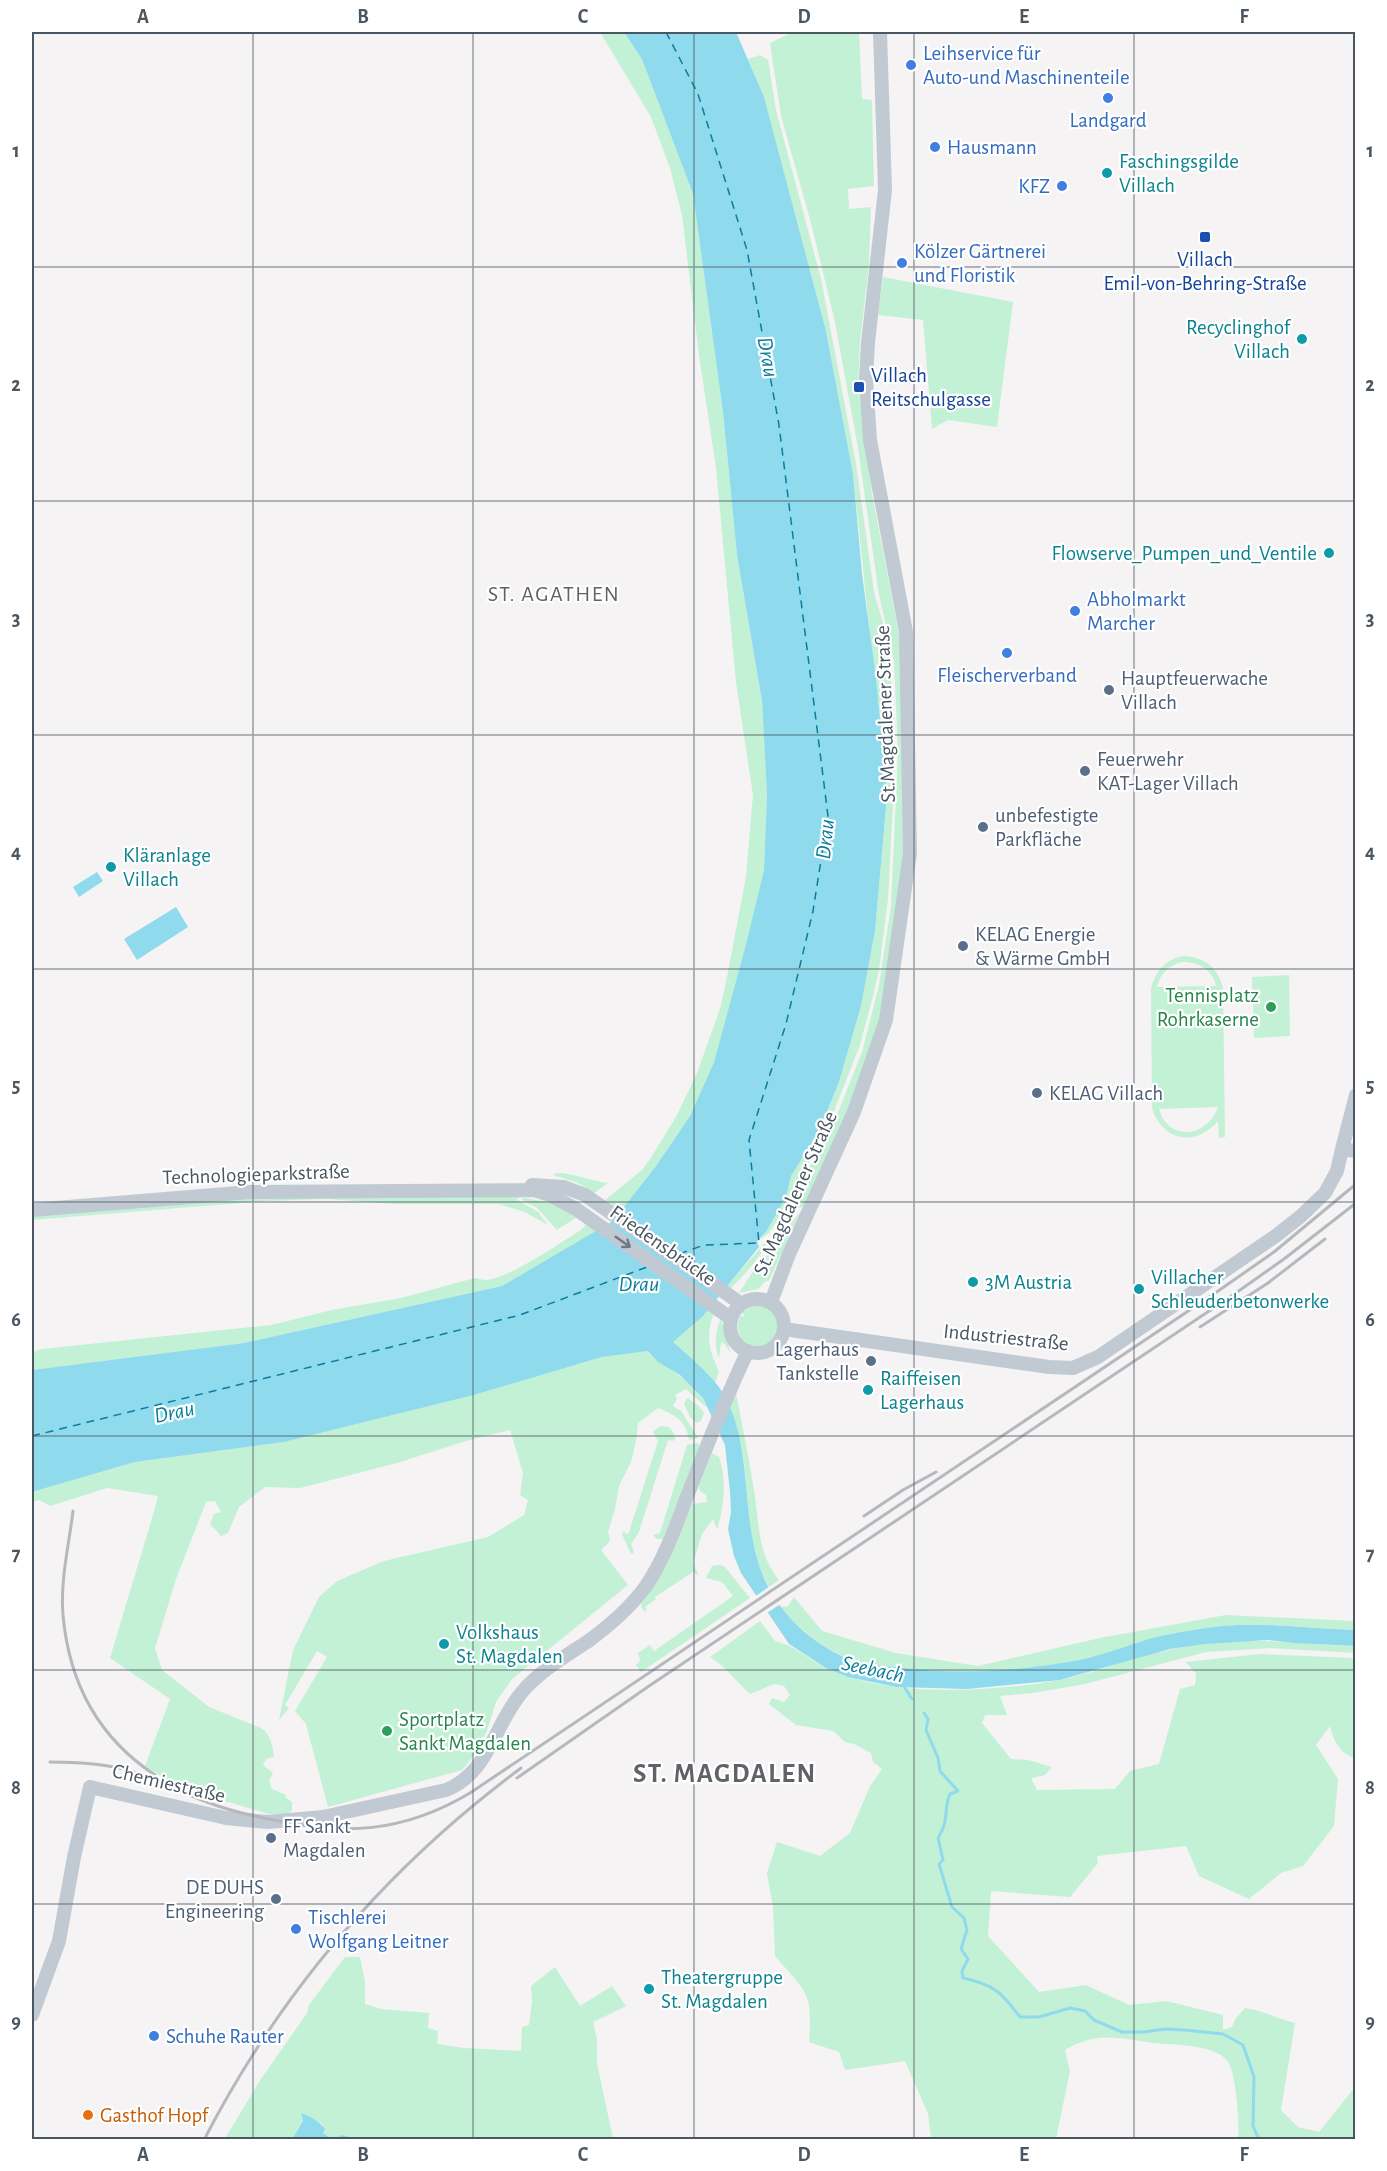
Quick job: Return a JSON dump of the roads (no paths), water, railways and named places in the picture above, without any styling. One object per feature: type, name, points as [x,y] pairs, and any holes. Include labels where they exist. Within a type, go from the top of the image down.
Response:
[{"type":"street","name":"St.Magdalener Straße","points":[[771,1302],[808,1211],[854,1112],[886,1020],[910,853],[906,632],[870,440],[866,379],[885,190],[880,32]]},
{"type":"street","name":"Industriestraße","points":[[784,1329],[1049,1367],[1073,1368],[1098,1357],[1277,1235],[1325,1193],[1349,1150],[1356,1095]]},
{"type":"street","name":"Technologieparkstraße","points":[[484,1190],[545,1185],[571,1188],[585,1195]]},
{"type":"street","name":"Technologieparkstraße","points":[[32,1210],[250,1192],[484,1190],[540,1192],[576,1209]]},
{"type":"street","name":"Friedensbrücke","points":[[585,1195],[738,1302]]},
{"type":"street","name":"Friedensbrücke","points":[[576,1209],[728,1317]]},
{"type":"street","name":"St.Magdalener Straße","points":[[738,1302],[758,1299],[771,1302],[783,1318],[784,1329]]},
{"type":"street","points":[[738,1302],[728,1317],[731,1333],[734,1340],[748,1351],[757,1353],[767,1351],[777,1344],[784,1329]]},
{"type":"street","name":"Chemiestraße","points":[[32,2015],[59,1941],[76,1847],[90,1787],[226,1818],[268,1822],[323,1817],[457,1786],[470,1776],[484,1758],[503,1719],[524,1690],[549,1667],[601,1631],[626,1609],[646,1586],[661,1560],[748,1351]]},
{"type":"water","name":"Drau","points":[[624,32],[736,32],[764,97],[826,331],[853,474],[887,796],[875,931],[861,1006],[839,1082],[819,1131],[791,1176],[786,1197],[766,1232],[757,1241],[759,1247],[703,1316],[673,1342],[717,1384],[732,1412],[743,1458],[751,1531],[764,1578],[787,1615],[820,1644],[846,1658],[882,1666],[948,1671],[992,1671],[1036,1667],[1088,1658],[1170,1634],[1243,1625],[1355,1630],[1355,1646],[1268,1640],[1205,1644],[1170,1649],[1060,1680],[967,1689],[896,1687],[848,1677],[826,1668],[789,1644],[741,1573],[734,1556],[728,1529],[731,1512],[725,1445],[703,1398],[680,1375],[658,1362],[648,1351],[602,1357],[474,1395],[284,1442],[135,1462],[32,1492],[32,1370],[244,1343],[502,1286],[613,1221],[656,1166],[690,1116],[714,1062],[764,870],[767,794],[762,701],[737,555],[723,412],[693,194],[642,59]]},
{"type":"water","points":[[97,872],[103,881],[79,897],[73,887]]},
{"type":"water","points":[[176,907],[188,927],[137,960],[124,939]]},
{"type":"water","points":[[301,2113],[320,2124],[325,2129],[323,2133],[332,2139],[292,2139],[303,2121]]},
{"type":"water","points":[[343,2135],[354,2139],[332,2139]]},
{"type":"waterway","name":"Seebach","points":[[903,1685],[912,1699]]},
{"type":"waterway","points":[[924,1713],[928,1719],[926,1730],[938,1758],[940,1771],[958,1791],[950,1794],[944,1826],[938,1838],[943,1860],[939,1864],[952,1907],[964,1918],[967,1930],[961,1949],[968,1959],[962,1971],[963,1978],[996,1991],[1008,2001],[1020,2017],[1039,2017],[1070,2008],[1085,2011],[1094,2020],[1122,2032],[1165,2029],[1223,2034],[1243,2045],[1254,2077],[1253,2126],[1259,2140]]},
{"type":"railway","points":[[50,1762],[86,1763],[123,1769],[230,1810],[322,1828],[347,1829],[396,1823],[445,1806],[470,1793],[1221,1289],[1274,1252],[1356,1184]]},
{"type":"railway","points":[[517,1778],[649,1686],[1233,1295],[1356,1203]]},
{"type":"railway","points":[[1200,1327],[1268,1283],[1325,1239]]},
{"type":"railway","points":[[864,1516],[903,1490],[936,1472]]},
{"type":"railway","points":[[73,1511],[62,1602],[66,1640],[72,1663],[90,1707],[103,1726],[118,1744],[155,1775]]},
{"type":"railway","points":[[204,2140],[267,2033],[341,1936],[382,1890],[426,1847],[472,1806],[521,1768]]},
{"type":"place","name":"Leihservice für Auto-und Maschinenteile","points":[[911,65]]},
{"type":"place","name":"Landgard","points":[[1108,98]]},
{"type":"place","name":"Hausmann","points":[[935,147]]},
{"type":"place","name":"Faschingsgilde Villach","points":[[1107,173]]},
{"type":"place","name":"KFZ","points":[[1062,186]]},
{"type":"place","name":"Villach Emil-von-Behring-Straße","points":[[1205,237]]},
{"type":"place","name":"Kölzer Gärtnerei und Floristik","points":[[902,263]]},
{"type":"place","name":"Recyclinghof Villach","points":[[1302,339]]},
{"type":"place","name":"Villach Reitschulgasse","points":[[859,387]]},
{"type":"place","name":"Flowserve_Pumpen_und_Ventile","points":[[1329,553]]},
{"type":"place","name":"Abholmarkt Marcher","points":[[1075,611]]},
{"type":"place","name":"Fleischerverband","points":[[1007,653]]},
{"type":"place","name":"Hauptfeuerwache Villach","points":[[1109,690]]},
{"type":"place","name":"Feuerwehr KAT-Lager Villach","points":[[1085,771]]},
{"type":"place","name":"unbefestigte Parkfläche","points":[[983,827]]},
{"type":"place","name":"Kläranlage Villach","points":[[111,867]]},
{"type":"place","name":"KELAG Energie & Wärme GmbH","points":[[963,946]]},
{"type":"place","name":"Tennisplatz Rohrkaserne","points":[[1271,1007]]},
{"type":"place","name":"KELAG Villach","points":[[1037,1093]]},
{"type":"place","name":"3M Austria","points":[[973,1282]]},
{"type":"place","name":"Villacher Schleuderbetonwerke","points":[[1139,1289]]},
{"type":"place","name":"Lagerhaus Tankstelle","points":[[871,1361]]},
{"type":"place","name":"Raiffeisen Lagerhaus","points":[[868,1390]]},
{"type":"place","name":"Volkshaus St. Magdalen","points":[[444,1644]]},
{"type":"place","name":"Sportplatz Sankt Magdalen","points":[[387,1731]]},
{"type":"place","name":"FF Sankt Magdalen","points":[[271,1838]]},
{"type":"place","name":"DE DUHS Engineering","points":[[276,1899]]},
{"type":"place","name":"Tischlerei Wolfgang Leitner","points":[[296,1929]]},
{"type":"place","name":"Theatergruppe St. Magdalen","points":[[649,1989]]},
{"type":"place","name":"Schuhe Rauter","points":[[154,2036]]},
{"type":"place","name":"Gasthof Hopf","points":[[88,2115]]},
{"type":"district","name":"ST. AGATHEN","points":[[554,593]]},
{"type":"district","name":"ST. MAGDALEN","points":[[725,1773]]}]
